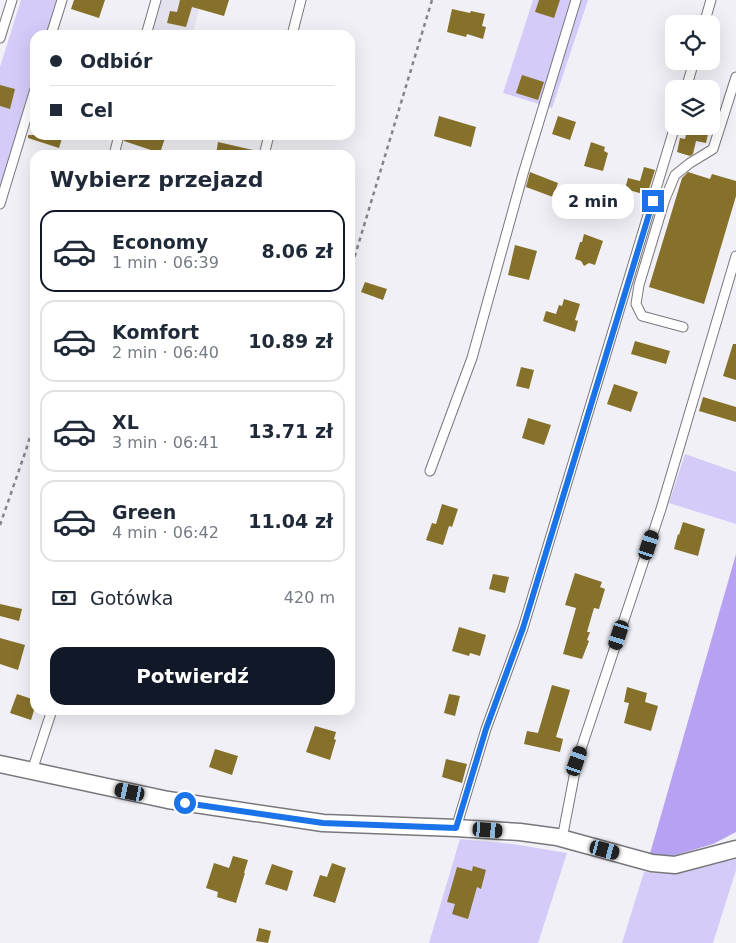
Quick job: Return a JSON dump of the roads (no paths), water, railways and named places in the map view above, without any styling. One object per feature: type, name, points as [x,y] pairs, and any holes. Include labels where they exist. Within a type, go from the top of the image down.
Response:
[{"type":"street","points":[[0,764],[168,800],[323,823],[520,832],[562,839],[665,865],[675,865],[736,849]]},
{"type":"lane","points":[[0,38],[12,0]]},
{"type":"lane","points":[[53,30],[62,0]]},
{"type":"lane","points":[[147,30],[156,0]]},
{"type":"lane","points":[[293,30],[301,0]]},
{"type":"lane","points":[[430,471],[472,358],[523,174],[576,0]]},
{"type":"lane","points":[[707,15],[711,0]]},
{"type":"lane","points":[[683,327],[642,316],[636,304],[639,285],[664,199],[675,175],[713,149],[736,77]]},
{"type":"lane","points":[[0,204],[30,105]]},
{"type":"lane","points":[[456,828],[486,729],[523,628],[673,135]]},
{"type":"lane","points":[[562,839],[577,761],[660,510],[736,256]]},
{"type":"lane","points":[[32,771],[50,715]]}]
